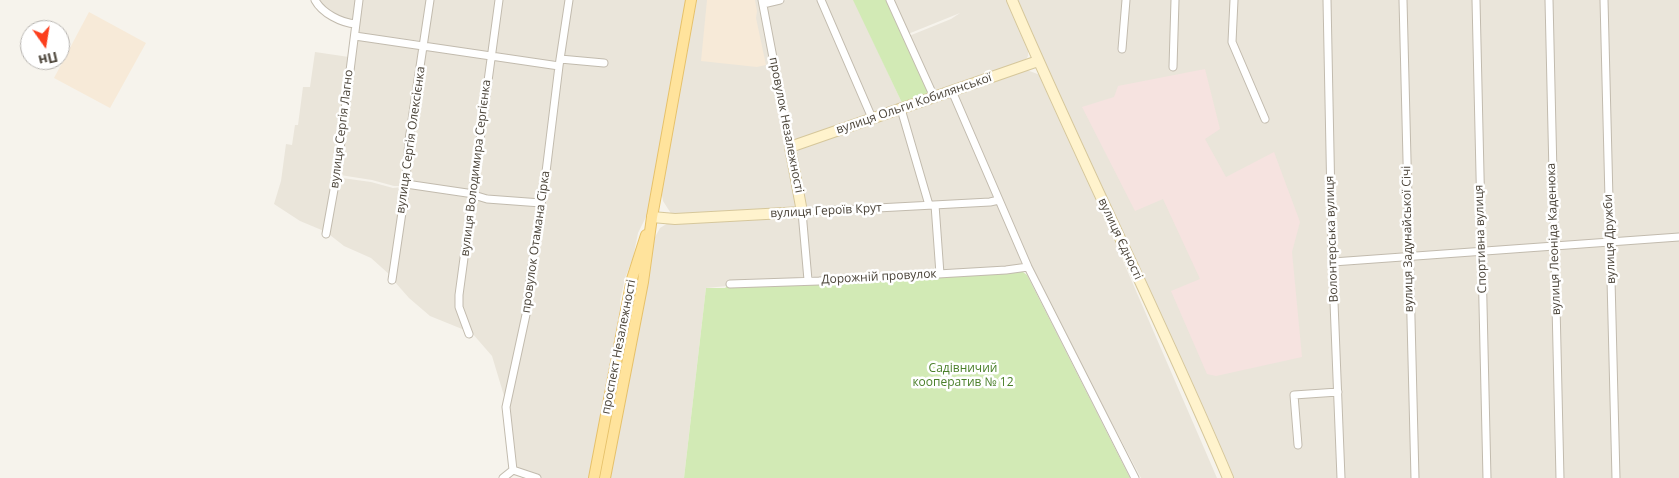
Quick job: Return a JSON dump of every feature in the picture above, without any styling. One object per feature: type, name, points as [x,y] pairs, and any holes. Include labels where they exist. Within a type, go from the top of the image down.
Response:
[{"type":"main road","name":"проспект Незалежності","points":[[605,478],[639,276],[641,248],[652,218],[691,0]]},
{"type":"main road","name":"вулиця Єдності","points":[[1012,0],[1038,61],[1189,385],[1228,478]]},
{"type":"main road","name":"вулиця Ольги Кобилянської","points":[[790,147],[1038,61]]},
{"type":"main road","name":"провулок Незалежності","points":[[790,147],[802,212]]},
{"type":"main road","name":"вулиця Героїв Крут","points":[[652,218],[675,219],[802,212]]},
{"type":"main road","name":"проспект Незалежності","points":[[594,478],[639,276]]},
{"type":"street","points":[[315,0],[318,6],[328,13],[347,23],[356,24]]},
{"type":"street","name":"вулиця Сергія Лагно","points":[[326,234],[336,180],[359,0]]},
{"type":"street","name":"вулиця Сергія Олексієнка","points":[[392,280],[406,184],[409,140],[430,0]]},
{"type":"street","name":"вулиця Володимира Сергієнка","points":[[470,334],[458,301],[499,0]]},
{"type":"street","name":"провулок Отамана Сірка","points":[[513,470],[510,429],[506,407],[527,310],[569,0]]},
{"type":"street","points":[[763,2],[780,0]]},
{"type":"street","points":[[821,0],[872,118]]},
{"type":"street","points":[[890,0],[934,97]]},
{"type":"street","points":[[1122,50],[1126,0]]},
{"type":"street","points":[[1173,67],[1175,0]]},
{"type":"street","points":[[1234,0],[1232,42],[1265,119]]},
{"type":"street","name":"Волонтерська вулиця","points":[[1327,0],[1328,125],[1341,478]]},
{"type":"street","name":"вулиця Задунайської Січі","points":[[1402,0],[1415,478]]},
{"type":"street","name":"Спортивна вулиця","points":[[1476,0],[1487,478]]},
{"type":"street","name":"вулиця Леоніда Каденюка","points":[[1549,0],[1560,478]]},
{"type":"street","name":"вулиця Дружби","points":[[1604,0],[1616,478]]},
{"type":"street","name":"провулок Незалежності","points":[[763,2],[790,147]]},
{"type":"street","points":[[355,36],[491,56],[560,62],[604,63]]},
{"type":"street","points":[[952,91],[1028,266],[1135,478]]},
{"type":"street","points":[[900,109],[932,205],[940,274]]},
{"type":"street","points":[[406,184],[498,200],[541,203]]},
{"type":"street","name":"вулиця Героїв Крут","points":[[802,212],[999,200]]},
{"type":"street","name":"провулок Незалежності","points":[[802,212],[808,280]]},
{"type":"street","points":[[1333,262],[1679,237]]},
{"type":"street","name":"Дорожній провулок","points":[[730,284],[940,274],[1006,270],[1028,266]]},
{"type":"street","points":[[1298,445],[1294,395],[1338,392]]},
{"type":"street","points":[[503,478],[513,470],[536,478]]},
{"type":"shaded area","points":[[316,0],[357,0],[354,22],[328,12]]},
{"type":"shaded area","points":[[361,0],[428,0],[421,41],[358,33]]},
{"type":"shaded area","points":[[432,0],[497,0],[489,52],[429,45],[427,41]]},
{"type":"shaded area","points":[[501,0],[567,0],[557,59],[551,63],[495,53]]},
{"type":"shaded area","points":[[571,0],[687,0],[648,213],[638,233],[633,258],[625,278],[620,301],[621,318],[590,478],[540,478],[515,467],[508,409],[561,80],[561,65]]},
{"type":"shaded area","points":[[695,0],[760,0],[798,201],[794,208],[672,215],[663,201],[661,190]]},
{"type":"shaded area","points":[[707,0],[755,0],[756,18],[766,65],[757,67],[701,61]]},
{"type":"shaded area","points":[[786,0],[819,0],[870,115],[792,141],[766,6]]},
{"type":"shaded area","points":[[822,0],[854,0],[903,105],[873,115]]},
{"type":"shaded area","points":[[891,0],[1008,0],[1028,48],[1028,56],[1024,63],[936,93],[909,36],[951,19],[960,13],[908,34]]},
{"type":"shaded area","points":[[1015,0],[1679,0],[1679,478],[1563,478],[1563,463],[1558,478],[1230,478]]},
{"type":"shaded area","points":[[89,12],[146,43],[110,108],[54,78],[58,70],[70,70],[70,48]]},
{"type":"shaded area","points":[[356,41],[421,49],[403,184],[400,186],[340,175]]},
{"type":"shaded area","points":[[429,49],[487,58],[488,61],[470,188],[468,190],[412,183],[409,181],[409,162],[425,52]]},
{"type":"shaded area","points":[[315,52],[349,57],[331,204],[324,231],[300,221],[274,204],[281,181],[286,144],[292,145],[295,125],[298,125],[303,87],[310,87]]},
{"type":"shaded area","points":[[497,59],[554,68],[555,70],[539,199],[498,199],[475,193],[494,62]]},
{"type":"shaded area","points":[[1024,69],[1043,76],[1217,478],[1141,478],[1035,277],[957,93]]},
{"type":"shaded area","points":[[1205,69],[1220,129],[1205,139],[1226,177],[1274,152],[1300,222],[1292,252],[1302,357],[1216,376],[1207,374],[1171,291],[1200,279],[1163,199],[1135,211],[1082,107],[1114,97],[1118,86]]},
{"type":"shaded area","points":[[952,96],[994,195],[987,200],[931,201],[904,112]]},
{"type":"shaded area","points":[[900,113],[926,203],[808,209],[805,207],[796,156],[798,150],[804,145]]},
{"type":"shaded area","points":[[338,179],[371,182],[393,188],[403,187],[390,275],[371,258],[344,246],[330,235]]},
{"type":"shaded area","points":[[408,187],[467,195],[470,198],[457,295],[467,331],[430,316],[409,298],[394,281]]},
{"type":"shaded area","points":[[475,199],[538,205],[525,310],[505,399],[492,356],[472,333],[461,306]]},
{"type":"shaded area","points":[[998,205],[1022,264],[1011,267],[948,272],[943,270],[939,209]]},
{"type":"shaded area","points":[[931,208],[937,270],[815,278],[811,275],[806,217],[808,214]]},
{"type":"shaded area","points":[[799,217],[805,277],[803,279],[706,288],[684,478],[609,478],[655,237],[660,228],[668,223]]},
{"type":"green space","points":[[853,0],[888,0],[931,93],[903,105]]},
{"type":"green space","name":"Садівничий кооператив № 12","points":[[1023,272],[1027,275],[1130,478],[684,478],[706,288],[725,288],[729,285]]}]
